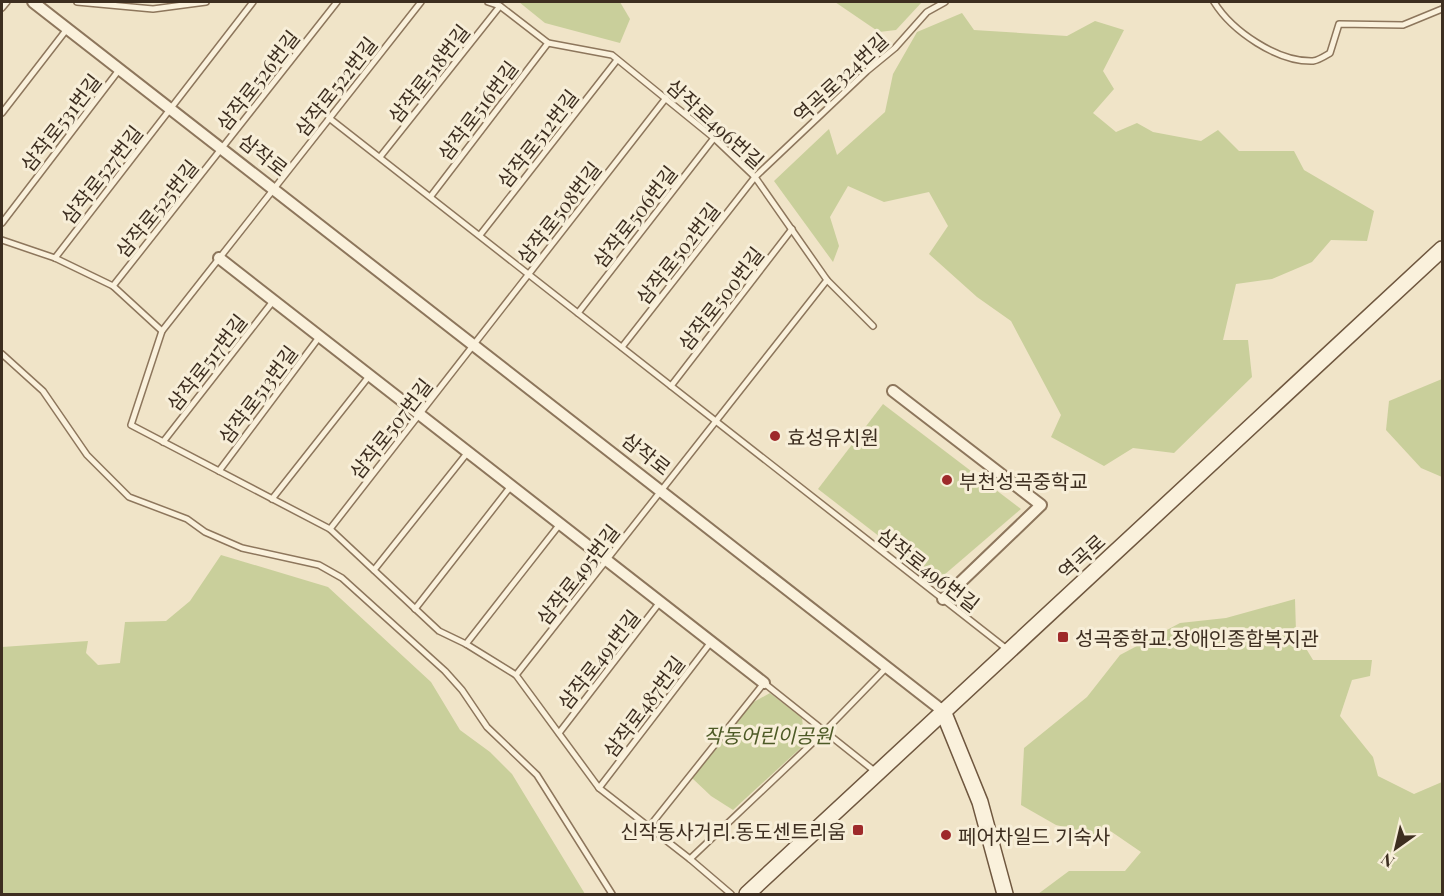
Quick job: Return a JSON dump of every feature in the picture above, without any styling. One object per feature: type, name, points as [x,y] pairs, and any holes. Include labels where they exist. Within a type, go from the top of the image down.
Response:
[{"type":"street","name":"삼작로","points":[[33,2],[943,711],[980,802],[1005,894]]},
{"type":"street","name":"역곡로","points":[[747,894],[1443,249]]},
{"type":"street","points":[[219,258],[764,683]]},
{"type":"street","points":[[893,392],[1041,505],[943,599]]},
{"type":"lane","points":[[2,8],[7,2]]},
{"type":"lane","points":[[77,2],[153,9],[206,2]]},
{"type":"lane","points":[[171,108],[253,2]]},
{"type":"lane","name":"삼작로526번길","points":[[223,148],[337,2]]},
{"type":"lane","name":"삼작로522번길","points":[[163,442],[130,425],[162,331],[421,2]]},
{"type":"lane","name":"삼작로496번길","points":[[488,2],[500,6],[548,43],[612,55],[714,138],[755,177],[826,280],[873,326]]},
{"type":"lane","name":"역곡로324번길","points":[[755,177],[867,71],[895,48],[927,12],[945,2]]},
{"type":"lane","points":[[1214,2],[1221,12],[1254,41],[1293,59],[1316,61],[1330,53],[1339,24],[1403,25],[1443,9]]},
{"type":"lane","name":"삼작로518번길","points":[[380,158],[500,6]]},
{"type":"lane","points":[[2,113],[68,29]]},
{"type":"lane","name":"삼작로516번길","points":[[431,196],[548,43]]},
{"type":"lane","name":"삼작로512번길","points":[[480,235],[617,60]]},
{"type":"lane","name":"삼작로531번길","points":[[2,223],[120,68]]},
{"type":"lane","name":"삼작로508번길","points":[[475,345],[666,98]]},
{"type":"lane","name":"삼작로527번길","points":[[55,258],[171,108]]},
{"type":"lane","name":"삼작로496번길","points":[[329,118],[1009,651]]},
{"type":"lane","name":"삼작로506번길","points":[[578,313],[714,138]]},
{"type":"lane","name":"삼작로525번길","points":[[113,286],[223,148]]},
{"type":"lane","name":"삼작로502번길","points":[[622,347],[755,177]]},
{"type":"lane","name":"삼작로500번길","points":[[671,386],[792,230]]},
{"type":"lane","points":[[2,240],[55,258],[113,286],[162,331]]},
{"type":"lane","points":[[662,491],[826,280]]},
{"type":"lane","name":"삼작로517번길","points":[[163,442],[274,300]]},
{"type":"lane","name":"삼작로513번길","points":[[219,471],[320,336]]},
{"type":"lane","name":"삼작로507번길","points":[[330,529],[475,345]]},
{"type":"lane","points":[[2,354],[43,391],[87,455],[129,497],[187,519],[205,531],[242,548],[319,565],[342,578],[445,671],[462,690],[487,727],[537,775],[612,894]]},
{"type":"lane","points":[[272,499],[370,375]]},
{"type":"lane","points":[[163,442],[330,529],[439,631],[466,644],[516,675],[599,788],[690,859],[730,894]]},
{"type":"lane","points":[[374,570],[468,452]]},
{"type":"lane","points":[[416,609],[511,486]]},
{"type":"lane","name":"삼작로495번길","points":[[516,675],[662,491]]},
{"type":"lane","points":[[466,644],[560,524]]},
{"type":"lane","name":"삼작로491번길","points":[[559,733],[660,602]]},
{"type":"lane","name":"삼작로487번길","points":[[599,788],[711,642]]},
{"type":"lane","points":[[690,859],[825,731],[887,667]]},
{"type":"lane","points":[[649,827],[764,683],[877,773]]},
{"type":"green space","points":[[519,2],[620,2],[630,19],[620,43],[545,23]]},
{"type":"green space","points":[[835,2],[922,2],[896,30],[879,32]]},
{"type":"green space","points":[[962,13],[974,30],[1067,36],[1095,21],[1124,30],[1103,71],[1114,89],[1093,113],[1116,132],[1137,123],[1153,132],[1201,141],[1218,130],[1239,151],[1294,151],[1304,170],[1374,211],[1367,241],[1331,240],[1312,262],[1272,279],[1236,284],[1223,340],[1248,340],[1252,377],[1174,453],[1133,448],[1104,466],[1051,437],[1061,415],[1011,321],[977,297],[929,254],[948,226],[929,192],[884,202],[848,186],[830,217],[839,246],[833,262],[774,181],[829,129],[837,155],[885,112],[893,74],[917,32]]},
{"type":"green space","points":[[1442,379],[1442,477],[1421,468],[1386,430],[1389,401]]},
{"type":"green space","points":[[883,404],[1021,509],[937,581],[818,489]]},
{"type":"green space","points":[[221,555],[328,587],[431,682],[460,730],[490,752],[512,774],[585,894],[2,894],[2,647],[88,641],[86,653],[98,665],[120,663],[125,622],[166,621],[190,601]]},
{"type":"green space","points":[[1295,599],[1296,632],[1313,660],[1372,660],[1370,676],[1352,680],[1340,716],[1373,757],[1378,776],[1414,794],[1442,782],[1442,894],[1038,894],[1069,871],[1125,871],[1141,852],[1106,828],[1094,834],[1056,825],[1021,805],[1024,748],[1087,697],[1120,655],[1180,623],[1226,618]]},
{"type":"green space","name":"작동어린이공원","points":[[770,693],[802,718],[805,744],[733,810],[711,796],[692,778],[750,704]]},
{"type":"place","name":"효성유치원","points":[[775,436]]},
{"type":"place","name":"부천성곡중학교","points":[[947,480]]},
{"type":"place","name":"성곡중학교.장애인종합복지관","points":[[1063,637]]},
{"type":"place","name":"신작동사거리.동도센트리움","points":[[858,830]]},
{"type":"place","name":"페어차일드 기숙사","points":[[946,835]]}]
